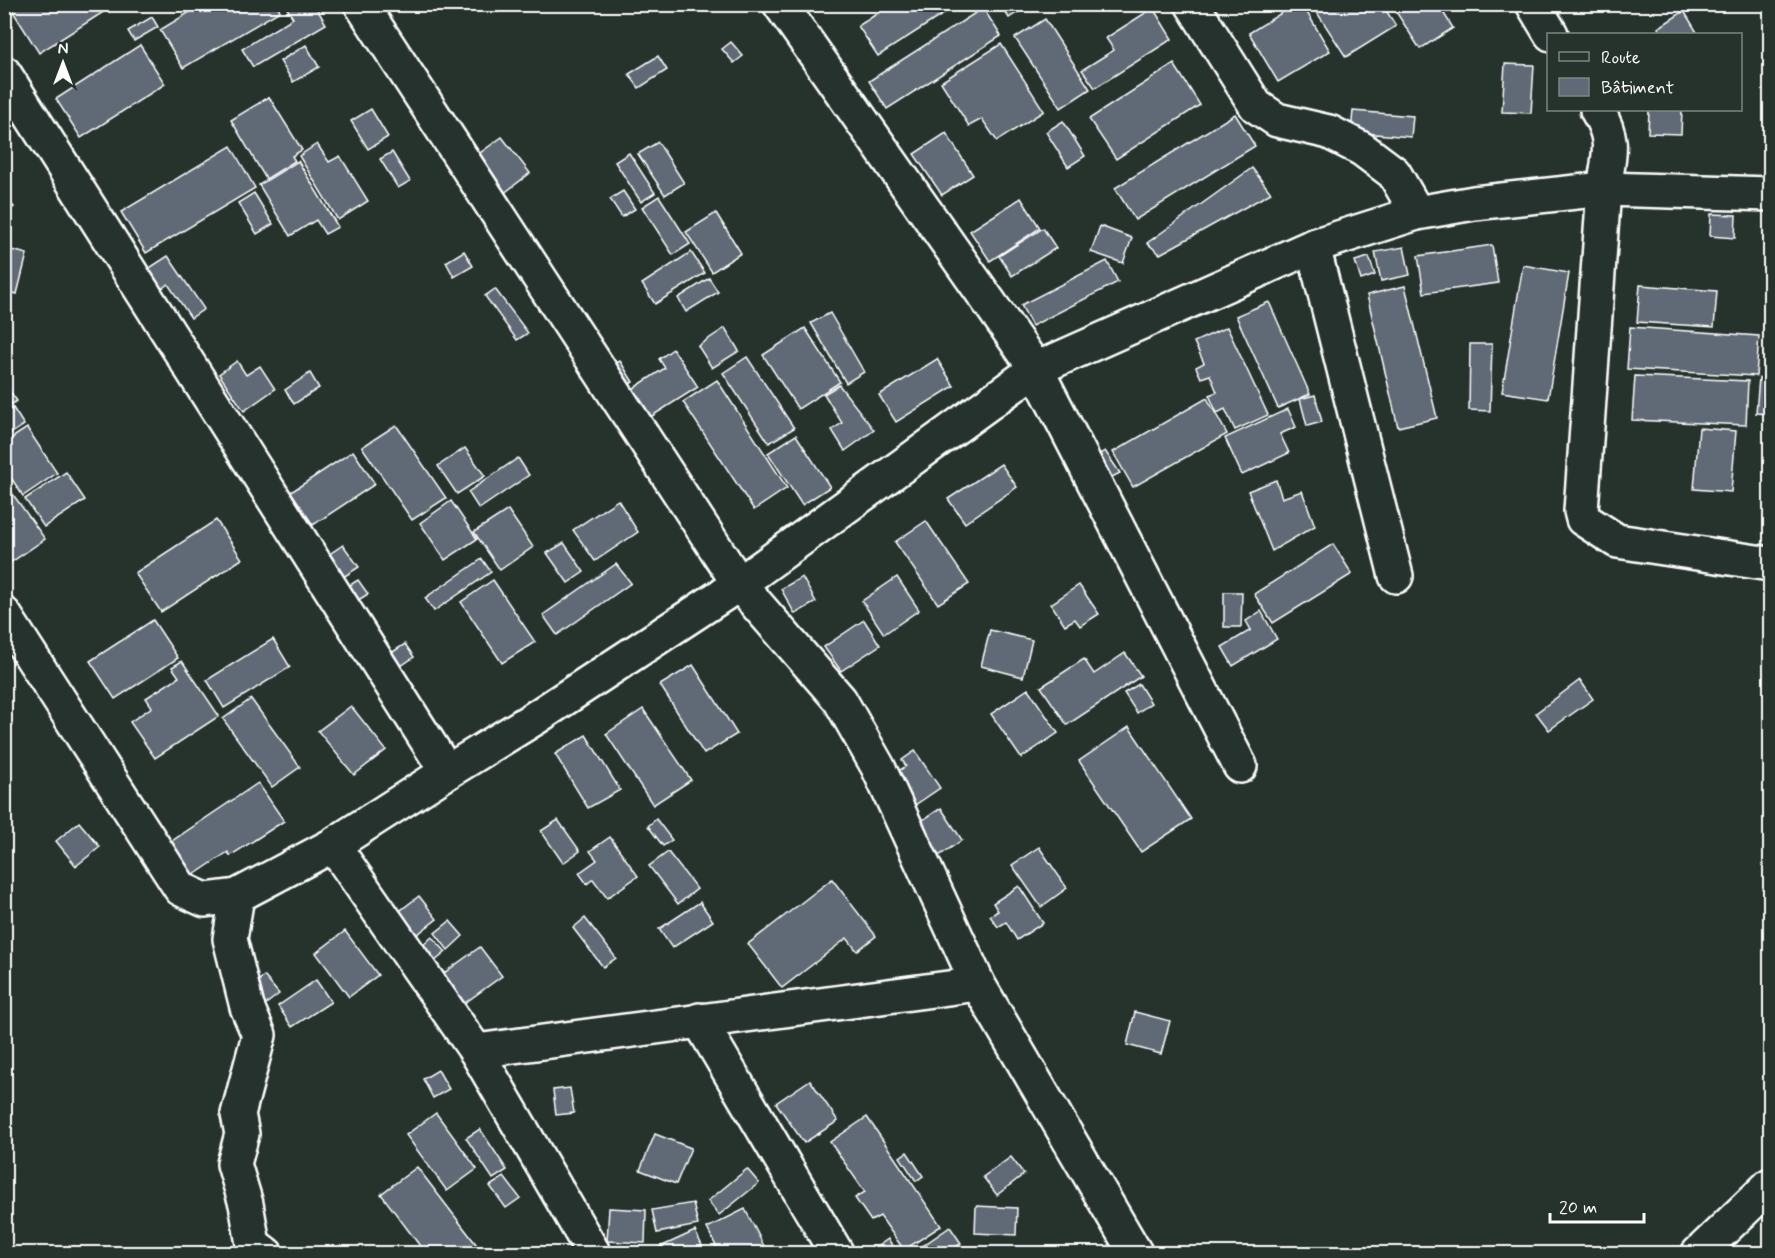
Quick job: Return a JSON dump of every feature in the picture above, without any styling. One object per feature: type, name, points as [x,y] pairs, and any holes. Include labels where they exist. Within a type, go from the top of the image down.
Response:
[{"type":"street","points":[[361,4],[739,584],[840,700],[878,767],[978,984],[1136,1254]]},
{"type":"street","points":[[780,4],[1036,369],[1240,766]]},
{"type":"street","points":[[1192,4],[1256,106],[1277,120],[1329,132],[1362,149],[1394,173],[1418,213]]},
{"type":"street","points":[[1533,4],[1550,33]]},
{"type":"street","points":[[4,74],[447,772]]},
{"type":"street","points":[[1598,111],[1610,136],[1604,189],[1581,511],[1583,519],[1617,541],[1770,564]]},
{"type":"street","points":[[4,614],[181,889],[205,900],[237,896],[333,845],[535,718],[739,584],[1036,369],[1312,246],[1418,213],[1474,203],[1604,189],[1770,194]]},
{"type":"street","points":[[1312,246],[1396,576]]},
{"type":"street","points":[[333,845],[476,1051],[594,1254]]},
{"type":"street","points":[[237,896],[230,939],[247,1007],[259,1035],[238,1114],[242,1134],[234,1164],[246,1204],[253,1245],[266,1254]]},
{"type":"street","points":[[476,1051],[978,984]]},
{"type":"street","points":[[699,1020],[837,1254]]},
{"type":"street","points":[[1698,1254],[1770,1185]]},
{"type":"building","points":[[22,4],[116,4],[39,53],[12,10]]},
{"type":"building","points":[[203,4],[277,4],[280,11],[183,68],[160,30]]},
{"type":"building","points":[[314,4],[326,24],[253,67],[242,49],[293,18],[285,5]]},
{"type":"building","points":[[467,4],[500,4],[498,12]]},
{"type":"building","points":[[892,4],[959,4],[878,56],[858,26]]},
{"type":"building","points":[[1000,4],[1030,4],[1009,18]]},
{"type":"building","points":[[1296,4],[1302,4],[1330,51],[1278,82],[1249,33]]},
{"type":"building","points":[[1319,4],[1382,4],[1396,26],[1346,57],[1314,8]]},
{"type":"building","points":[[1391,4],[1438,4],[1453,28],[1420,49]]},
{"type":"building","points":[[983,8],[1001,36],[887,109],[869,81]]},
{"type":"building","points":[[1153,8],[1172,39],[1095,88],[1082,70],[1114,50],[1106,38]]},
{"type":"building","points":[[1684,11],[1697,33],[1661,33],[1658,28]]},
{"type":"building","points":[[152,17],[158,27],[134,41],[128,31]]},
{"type":"building","points":[[1045,19],[1090,89],[1061,108],[1015,38]]},
{"type":"building","points":[[731,42],[743,56],[734,63],[722,49]]},
{"type":"building","points":[[1001,44],[1044,111],[997,141],[982,119],[969,126],[941,82]]},
{"type":"building","points":[[140,45],[165,84],[81,138],[56,99]]},
{"type":"building","points":[[306,45],[319,67],[293,82],[280,61]]},
{"type":"building","points":[[658,56],[667,70],[639,88],[629,74]]},
{"type":"building","points":[[1174,64],[1200,105],[1116,159],[1089,119]]},
{"type":"building","points":[[1505,64],[1534,65],[1531,113],[1502,112]]},
{"type":"building","points":[[269,97],[302,150],[292,156],[295,161],[266,179],[231,120]]},
{"type":"building","points":[[371,109],[388,137],[368,149],[351,121]]},
{"type":"building","points":[[1353,111],[1413,116],[1411,137],[1351,132]]},
{"type":"building","points":[[1649,111],[1682,111],[1681,134],[1648,133]]},
{"type":"building","points":[[1235,114],[1255,146],[1135,220],[1115,188]]},
{"type":"building","points":[[1063,121],[1085,156],[1068,167],[1046,132]]},
{"type":"building","points":[[946,133],[973,175],[942,195],[914,154]]},
{"type":"building","points":[[502,137],[530,173],[498,198],[469,161]]},
{"type":"building","points":[[658,142],[684,183],[665,195],[638,154]]},
{"type":"building","points":[[317,144],[329,162],[340,156],[368,201],[338,220],[299,156]]},
{"type":"building","points":[[231,146],[255,188],[146,253],[121,212]]},
{"type":"building","points":[[392,152],[410,181],[398,188],[380,159]]},
{"type":"building","points":[[629,153],[655,193],[641,202],[615,162]]},
{"type":"building","points":[[298,161],[338,227],[325,234],[316,220],[290,236],[259,185]]},
{"type":"building","points":[[1252,168],[1271,193],[1160,254],[1147,243]]},
{"type":"building","points":[[623,191],[635,209],[622,217],[610,199]]},
{"type":"building","points":[[254,193],[273,224],[257,234],[238,203]]},
{"type":"building","points":[[4,195],[14,207],[4,214]]},
{"type":"building","points":[[659,196],[690,244],[673,255],[642,207]]},
{"type":"building","points":[[1021,198],[1040,228],[990,261],[970,231]]},
{"type":"building","points":[[716,213],[741,253],[712,272],[686,232]]},
{"type":"building","points":[[1711,214],[1736,215],[1735,238],[1710,236]]},
{"type":"building","points":[[1100,226],[1132,238],[1123,263],[1091,252]]},
{"type":"building","points":[[1043,228],[1056,248],[1012,276],[999,256]]},
{"type":"building","points":[[1492,245],[1498,283],[1424,293],[1418,256]]},
{"type":"building","points":[[1404,247],[1410,275],[1381,281],[1375,252]]},
{"type":"building","points":[[4,248],[27,254],[17,294],[4,291]]},
{"type":"building","points":[[464,251],[473,266],[454,277],[446,262]]},
{"type":"building","points":[[691,252],[705,273],[655,304],[642,284]]},
{"type":"building","points":[[168,256],[204,309],[191,318],[168,284],[161,289],[148,269]]},
{"type":"building","points":[[1369,257],[1375,275],[1361,280],[1355,261]]},
{"type":"building","points":[[1107,261],[1118,282],[1032,326],[1021,305]]},
{"type":"building","points":[[1523,265],[1569,273],[1548,399],[1502,392]]},
{"type":"building","points":[[709,278],[718,292],[686,312],[678,298]]},
{"type":"building","points":[[1640,285],[1717,291],[1714,327],[1637,322]]},
{"type":"building","points":[[1405,286],[1437,418],[1398,427],[1367,295]]},
{"type":"building","points":[[495,289],[528,333],[517,340],[485,296]]},
{"type":"building","points":[[1269,302],[1310,394],[1278,408],[1236,316]]},
{"type":"building","points":[[830,313],[864,372],[846,383],[811,323]]},
{"type":"building","points":[[1227,327],[1268,415],[1235,430],[1225,409],[1217,413],[1209,395],[1217,392],[1210,375],[1201,378],[1196,367],[1204,363],[1194,342]]},
{"type":"building","points":[[1630,327],[1759,336],[1756,376],[1627,369]]},
{"type":"building","points":[[725,328],[739,351],[712,368],[698,346]]},
{"type":"building","points":[[805,328],[840,382],[798,409],[763,355]]},
{"type":"building","points":[[1470,344],[1492,344],[1490,411],[1469,410]]},
{"type":"building","points":[[673,349],[698,387],[641,423],[623,395],[665,368],[659,359]]},
{"type":"building","points":[[747,357],[794,428],[769,443],[723,373]]},
{"type":"building","points":[[937,359],[954,386],[896,422],[879,395]]},
{"type":"building","points":[[237,361],[246,375],[260,366],[275,389],[244,411],[219,374]]},
{"type":"building","points":[[620,361],[633,382],[619,391],[605,370]]},
{"type":"building","points":[[310,373],[319,388],[294,404],[285,390]]},
{"type":"building","points":[[1635,376],[1748,381],[1746,425],[1632,420]]},
{"type":"building","points":[[1759,378],[1770,380],[1770,414],[1756,413]]},
{"type":"building","points":[[717,380],[787,488],[754,510],[683,402]]},
{"type":"building","points":[[4,383],[17,401],[4,409]]},
{"type":"building","points":[[839,385],[874,430],[845,451],[832,430],[842,423],[824,394]]},
{"type":"building","points":[[1315,395],[1322,422],[1307,426],[1300,399]]},
{"type":"building","points":[[1207,398],[1227,434],[1133,487],[1113,452]]},
{"type":"building","points":[[13,408],[24,425],[4,438],[4,414]]},
{"type":"building","points":[[1288,409],[1296,427],[1280,434],[1289,453],[1242,475],[1225,438]]},
{"type":"building","points":[[396,425],[446,498],[412,520],[362,447]]},
{"type":"building","points":[[27,428],[57,473],[23,496],[4,467],[4,443]]},
{"type":"building","points":[[1699,428],[1736,431],[1731,492],[1694,489]]},
{"type":"building","points":[[796,435],[830,487],[802,505],[768,453]]},
{"type":"building","points":[[465,448],[485,476],[457,494],[438,466]]},
{"type":"building","points":[[353,451],[375,484],[313,525],[291,492]]},
{"type":"building","points":[[1105,451],[1120,473],[1110,478],[1096,456]]},
{"type":"building","points":[[518,458],[529,475],[479,509],[468,492]]},
{"type":"building","points":[[1001,464],[1017,487],[965,523],[948,499]]},
{"type":"building","points":[[66,472],[85,500],[44,527],[25,499]]},
{"type":"building","points":[[1276,480],[1282,498],[1302,491],[1315,526],[1272,551],[1248,491]]},
{"type":"building","points":[[4,482],[45,539],[4,567]]},
{"type":"building","points":[[618,500],[638,532],[595,561],[573,530]]},
{"type":"building","points":[[451,501],[477,539],[445,560],[420,523]]},
{"type":"building","points":[[508,510],[533,547],[500,570],[474,532]]},
{"type":"building","points":[[216,520],[242,559],[161,612],[135,573]]},
{"type":"building","points":[[926,521],[969,584],[938,604],[895,542]]},
{"type":"building","points":[[564,543],[584,572],[568,583],[547,553]]},
{"type":"building","points":[[1333,544],[1352,574],[1273,623],[1254,594]]},
{"type":"building","points":[[343,545],[359,567],[337,581],[322,559]]},
{"type":"building","points":[[482,559],[491,572],[434,611],[425,598]]},
{"type":"building","points":[[616,564],[631,583],[557,635],[543,615]]},
{"type":"building","points":[[802,577],[816,602],[795,614],[781,589]]},
{"type":"building","points":[[897,577],[919,610],[884,634],[862,601]]},
{"type":"building","points":[[358,580],[368,594],[349,606],[339,592]]},
{"type":"building","points":[[493,580],[535,642],[502,663],[461,602]]},
{"type":"building","points":[[1079,585],[1099,614],[1080,626],[1075,619],[1065,625],[1051,604]]},
{"type":"building","points":[[1224,592],[1242,592],[1241,627],[1224,627]]},
{"type":"building","points":[[1261,611],[1277,639],[1233,666],[1222,647],[1251,630],[1246,621]]},
{"type":"building","points":[[153,620],[178,658],[115,699],[90,661]]},
{"type":"building","points":[[864,620],[880,645],[841,671],[824,647]]},
{"type":"building","points":[[990,630],[1032,640],[1023,677],[981,666]]},
{"type":"building","points":[[273,639],[290,667],[224,708],[207,680]]},
{"type":"building","points":[[405,644],[414,657],[395,670],[385,657]]},
{"type":"building","points":[[1125,653],[1141,676],[1067,725],[1041,687],[1084,659],[1094,674]]},
{"type":"building","points":[[182,661],[219,716],[155,758],[130,722],[152,707],[146,698],[179,677],[172,667]]},
{"type":"building","points":[[693,665],[737,734],[704,754],[660,685]]},
{"type":"building","points":[[1580,680],[1593,699],[1549,730],[1536,713]]},
{"type":"building","points":[[1139,684],[1151,703],[1137,713],[1124,693]]},
{"type":"building","points":[[1028,689],[1058,733],[1021,758],[991,714]]},
{"type":"building","points":[[251,699],[300,767],[272,787],[223,719]]},
{"type":"building","points":[[351,706],[386,750],[354,775],[318,731]]},
{"type":"building","points":[[643,709],[691,780],[653,805],[606,734]]},
{"type":"building","points":[[1129,727],[1191,819],[1141,852],[1079,761]]},
{"type":"building","points":[[586,735],[620,790],[588,808],[555,754]]},
{"type":"building","points":[[915,751],[940,788],[912,807],[891,776],[906,766],[902,760]]},
{"type":"building","points":[[258,783],[284,821],[230,856],[228,852],[189,878],[166,845]]},
{"type":"building","points":[[941,808],[962,840],[933,860],[911,828]]},
{"type":"building","points":[[656,819],[672,840],[663,846],[648,826]]},
{"type":"building","points":[[558,820],[580,851],[563,863],[541,831]]},
{"type":"building","points":[[79,822],[100,847],[76,866],[56,841]]},
{"type":"building","points":[[610,837],[638,876],[607,898],[593,879],[587,884],[579,873],[597,860],[590,851]]},
{"type":"building","points":[[1039,847],[1067,888],[1041,907],[1012,865]]},
{"type":"building","points":[[668,852],[697,889],[678,904],[649,866]]},
{"type":"building","points":[[832,879],[876,936],[857,951],[847,938],[782,988],[748,944]]},
{"type":"building","points":[[1019,886],[1043,923],[1017,940],[1006,922],[998,927],[990,916],[998,911],[993,903]]},
{"type":"building","points":[[419,896],[437,919],[410,940],[392,917]]},
{"type":"building","points":[[700,902],[713,921],[672,948],[659,929]]},
{"type":"building","points":[[585,918],[616,958],[603,967],[573,928]]},
{"type":"building","points":[[450,921],[463,936],[448,950],[435,933]]},
{"type":"building","points":[[345,931],[378,975],[349,997],[316,953]]},
{"type":"building","points":[[432,937],[446,952],[428,967],[415,952]]},
{"type":"building","points":[[480,947],[502,976],[462,1005],[440,976]]},
{"type":"building","points":[[264,976],[279,994],[266,1004],[251,987]]},
{"type":"building","points":[[316,980],[331,1002],[292,1027],[278,1006]]},
{"type":"building","points":[[1135,1012],[1170,1021],[1161,1054],[1127,1045]]},
{"type":"building","points":[[438,1070],[449,1089],[433,1098],[423,1079]]},
{"type":"building","points":[[810,1080],[838,1121],[804,1143],[776,1103]]},
{"type":"building","points":[[570,1088],[574,1113],[556,1115],[553,1090]]},
{"type":"building","points":[[436,1113],[477,1169],[447,1191],[406,1135]]},
{"type":"building","points":[[867,1117],[941,1226],[904,1250],[880,1216],[871,1221],[855,1198],[865,1192],[830,1142]]},
{"type":"building","points":[[480,1129],[507,1170],[493,1179],[466,1138]]},
{"type":"building","points":[[655,1134],[691,1148],[676,1184],[640,1170]]},
{"type":"building","points":[[907,1152],[923,1176],[916,1181],[900,1157]]},
{"type":"building","points":[[1011,1157],[1024,1174],[997,1195],[983,1177]]},
{"type":"building","points":[[417,1167],[476,1244],[464,1254],[426,1254],[381,1194]]},
{"type":"building","points":[[747,1169],[759,1183],[719,1215],[708,1201]]},
{"type":"building","points":[[504,1177],[520,1198],[506,1208],[490,1186]]},
{"type":"building","points":[[693,1203],[698,1225],[657,1233],[652,1210]]},
{"type":"building","points":[[976,1206],[1017,1208],[1016,1235],[975,1233]]},
{"type":"building","points":[[609,1208],[646,1210],[645,1243],[607,1241]]},
{"type":"building","points":[[745,1209],[768,1254],[720,1254],[707,1228]]},
{"type":"building","points":[[950,1227],[961,1243],[946,1254],[921,1254],[918,1249]]},
{"type":"building","points":[[695,1231],[706,1254],[658,1254],[656,1249]]},
{"type":"building","points":[[888,1239],[898,1254],[873,1254],[871,1251]]},
{"type":"building","points":[[811,1247],[816,1254],[801,1253]]},
{"type":"building","points":[[1041,1247],[1046,1254],[1032,1254]]}]
